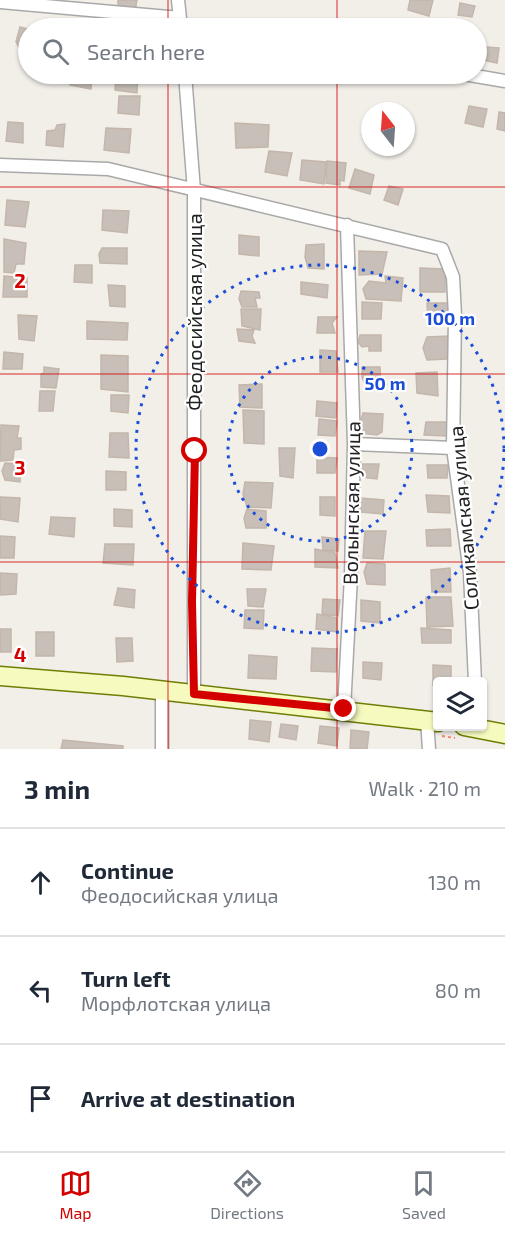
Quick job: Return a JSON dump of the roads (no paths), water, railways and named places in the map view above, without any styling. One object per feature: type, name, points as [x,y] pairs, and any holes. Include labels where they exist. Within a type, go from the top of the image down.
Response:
[{"type":"street","points":[[178,0],[180,18]]},
{"type":"street","points":[[0,2],[138,18]]},
{"type":"street","points":[[487,78],[505,81]]},
{"type":"street","name":"Феодосийская улица","points":[[185,84],[194,190],[194,694]]},
{"type":"street","points":[[0,165],[108,170],[347,225]]},
{"type":"street","name":"Соликамская улица","points":[[347,225],[442,249],[453,277],[455,316],[453,448],[470,573],[475,677]]},
{"type":"street","name":"Волынская улица","points":[[344,709],[351,576],[354,444],[347,225]]},
{"type":"street","points":[[354,444],[453,448]]},
{"type":"street","points":[[0,676],[162,690],[344,709],[432,721],[429,749]]},
{"type":"street","points":[[162,690],[162,749]]},
{"type":"street","points":[[487,730],[505,734]]}]
